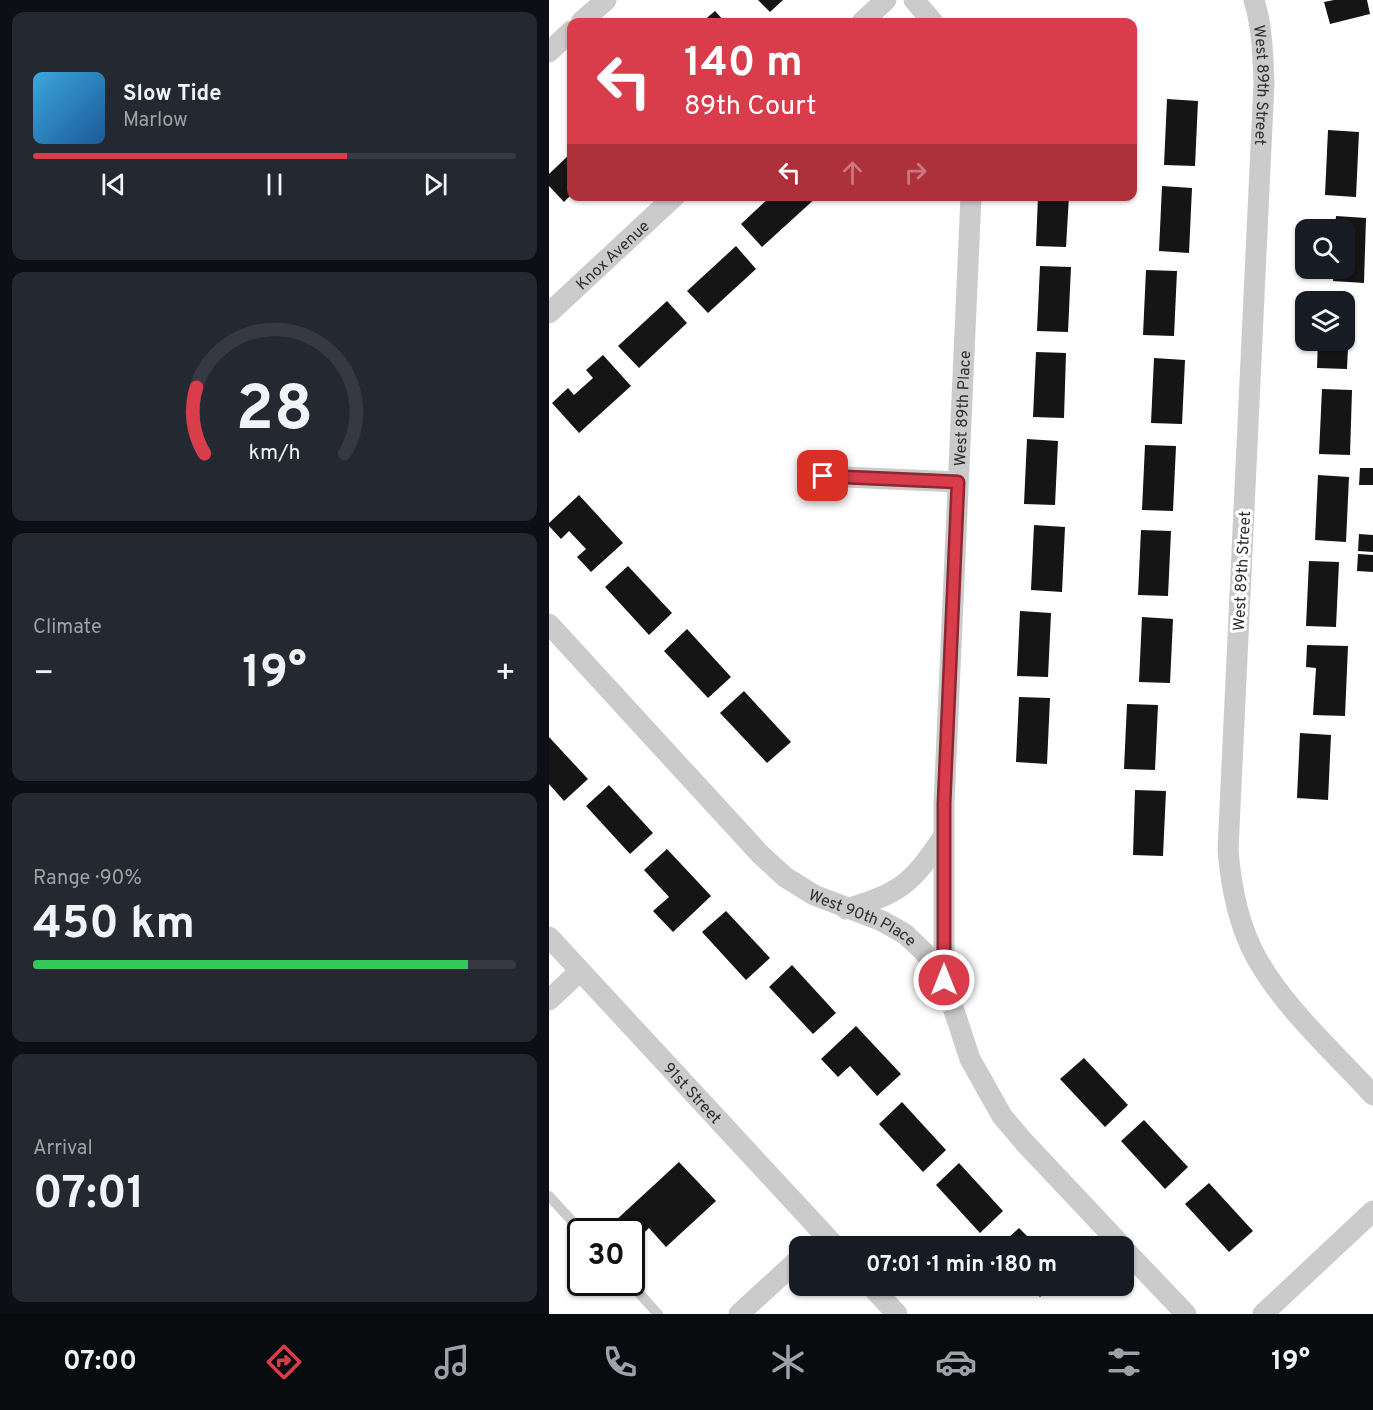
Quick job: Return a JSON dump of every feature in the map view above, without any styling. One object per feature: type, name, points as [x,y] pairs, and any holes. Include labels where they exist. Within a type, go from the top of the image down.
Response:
[{"type":"street","points":[[586,18],[606,0]]},
{"type":"street","points":[[866,18],[886,0]]},
{"type":"street","points":[[914,0],[930,18]]},
{"type":"street","name":"West 89th Street","points":[[1254,0],[1263,50],[1264,83],[1228,850],[1231,882],[1240,920],[1255,955],[1271,981],[1373,1095]]},
{"type":"street","points":[[549,52],[567,36]]},
{"type":"street","name":"Knox Avenue","points":[[549,313],[670,201]]},
{"type":"street","name":"West 89th Place","points":[[944,980],[943,837],[971,201]]},
{"type":"street","points":[[823,476],[958,482]]},
{"type":"street","name":"West 90th Place","points":[[549,624],[760,854],[785,877],[814,896],[882,921],[905,934],[924,952],[944,980],[970,1059],[1002,1116],[1113,1236]]},
{"type":"street","points":[[846,909],[898,891],[923,867],[943,837]]},
{"type":"street","name":"91st Street","points":[[549,937],[819,1236]]},
{"type":"street","points":[[549,1000],[580,971]]},
{"type":"street","points":[[1263,1314],[1373,1211]]},
{"type":"street","name":"West 90th Place","points":[[1134,1259],[1186,1314]]},
{"type":"street","points":[[739,1314],[789,1268]]},
{"type":"street","points":[[880,1296],[897,1314]]},
{"type":"lane","points":[[549,1196],[569,1218]]},
{"type":"lane","points":[[642,1296],[658,1314]]},
{"type":"building","points":[[758,0],[783,0],[770,12]]},
{"type":"building","points":[[1367,0],[1370,14],[1330,24],[1324,2]]},
{"type":"building","points":[[715,11],[721,18],[707,18]]},
{"type":"building","points":[[1167,99],[1198,101],[1195,166],[1164,165]]},
{"type":"building","points":[[1328,130],[1359,132],[1356,197],[1325,195]]},
{"type":"building","points":[[567,157],[567,199],[564,202],[549,186],[549,174]]},
{"type":"building","points":[[1162,186],[1192,188],[1189,253],[1159,251]]},
{"type":"building","points":[[766,201],[813,201],[762,247],[741,224]]},
{"type":"building","points":[[1038,201],[1069,201],[1066,247],[1036,246]]},
{"type":"building","points":[[1336,216],[1366,218],[1364,283],[1333,281],[1333,279],[1355,279],[1355,219],[1336,219]]},
{"type":"building","points":[[736,246],[756,269],[708,313],[687,291]]},
{"type":"building","points":[[1040,266],[1071,267],[1068,332],[1037,331]]},
{"type":"building","points":[[1146,270],[1177,271],[1174,336],[1143,335]]},
{"type":"building","points":[[667,301],[687,323],[639,368],[618,346]]},
{"type":"building","points":[[1318,351],[1348,351],[1347,369],[1317,368]]},
{"type":"building","points":[[1036,352],[1066,353],[1064,418],[1033,417]]},
{"type":"building","points":[[603,355],[631,386],[579,433],[552,403],[568,388],[574,395],[593,378],[586,370]]},
{"type":"building","points":[[1154,358],[1185,360],[1182,424],[1151,423]]},
{"type":"building","points":[[1322,389],[1352,390],[1350,455],[1319,454]]},
{"type":"building","points":[[1027,439],[1058,441],[1055,505],[1024,504]]},
{"type":"building","points":[[1145,445],[1176,446],[1173,511],[1142,510]]},
{"type":"building","points":[[1360,468],[1373,468],[1373,485],[1359,485]]},
{"type":"building","points":[[1318,475],[1349,477],[1346,542],[1315,540]]},
{"type":"building","points":[[579,495],[623,543],[591,572],[577,557],[586,549],[569,531],[561,539],[549,526],[549,523]]},
{"type":"building","points":[[1034,525],[1065,527],[1062,592],[1031,590]]},
{"type":"building","points":[[1141,530],[1171,531],[1168,596],[1138,595]]},
{"type":"building","points":[[1359,534],[1373,535],[1373,552],[1358,551]]},
{"type":"building","points":[[1358,554],[1373,555],[1373,572],[1357,571]]},
{"type":"building","points":[[1309,561],[1339,562],[1336,627],[1306,626]]},
{"type":"building","points":[[628,566],[672,613],[649,635],[605,587]]},
{"type":"building","points":[[1020,611],[1051,613],[1048,677],[1017,676]]},
{"type":"building","points":[[1142,617],[1173,619],[1170,683],[1139,682]]},
{"type":"building","points":[[687,629],[731,677],[708,698],[664,651]]},
{"type":"building","points":[[1307,645],[1348,646],[1345,716],[1313,715],[1316,668],[1306,667]]},
{"type":"building","points":[[744,691],[791,742],[767,763],[720,713]]},
{"type":"building","points":[[1019,697],[1050,698],[1047,764],[1016,762]]},
{"type":"building","points":[[1127,704],[1158,705],[1155,770],[1124,769]]},
{"type":"building","points":[[1300,733],[1331,735],[1328,800],[1297,798]]},
{"type":"building","points":[[549,737],[588,779],[564,801],[549,784]]},
{"type":"building","points":[[609,785],[653,833],[630,854],[586,806]]},
{"type":"building","points":[[1135,790],[1166,791],[1163,856],[1133,855]]},
{"type":"building","points":[[667,849],[711,896],[673,932],[653,911],[669,897],[644,870]]},
{"type":"building","points":[[726,911],[770,958],[746,980],[702,932]]},
{"type":"building","points":[[792,965],[836,1013],[813,1034],[769,987]]},
{"type":"building","points":[[856,1026],[901,1074],[877,1096],[850,1066],[838,1077],[821,1059]]},
{"type":"building","points":[[1084,1058],[1128,1105],[1105,1127],[1060,1079]]},
{"type":"building","points":[[902,1102],[946,1150],[923,1172],[879,1124]]},
{"type":"building","points":[[1144,1120],[1188,1167],[1165,1189],[1121,1141]]},
{"type":"building","points":[[679,1162],[716,1201],[666,1247],[649,1228],[645,1232],[645,1218],[618,1218]]},
{"type":"building","points":[[959,1163],[1003,1211],[980,1233],[936,1185]]},
{"type":"building","points":[[1209,1183],[1253,1231],[1229,1252],[1185,1204]]},
{"type":"building","points":[[1019,1228],[1027,1236],[1010,1236]]},
{"type":"route","points":[[823,476],[958,482],[943,837],[944,980]]}]
